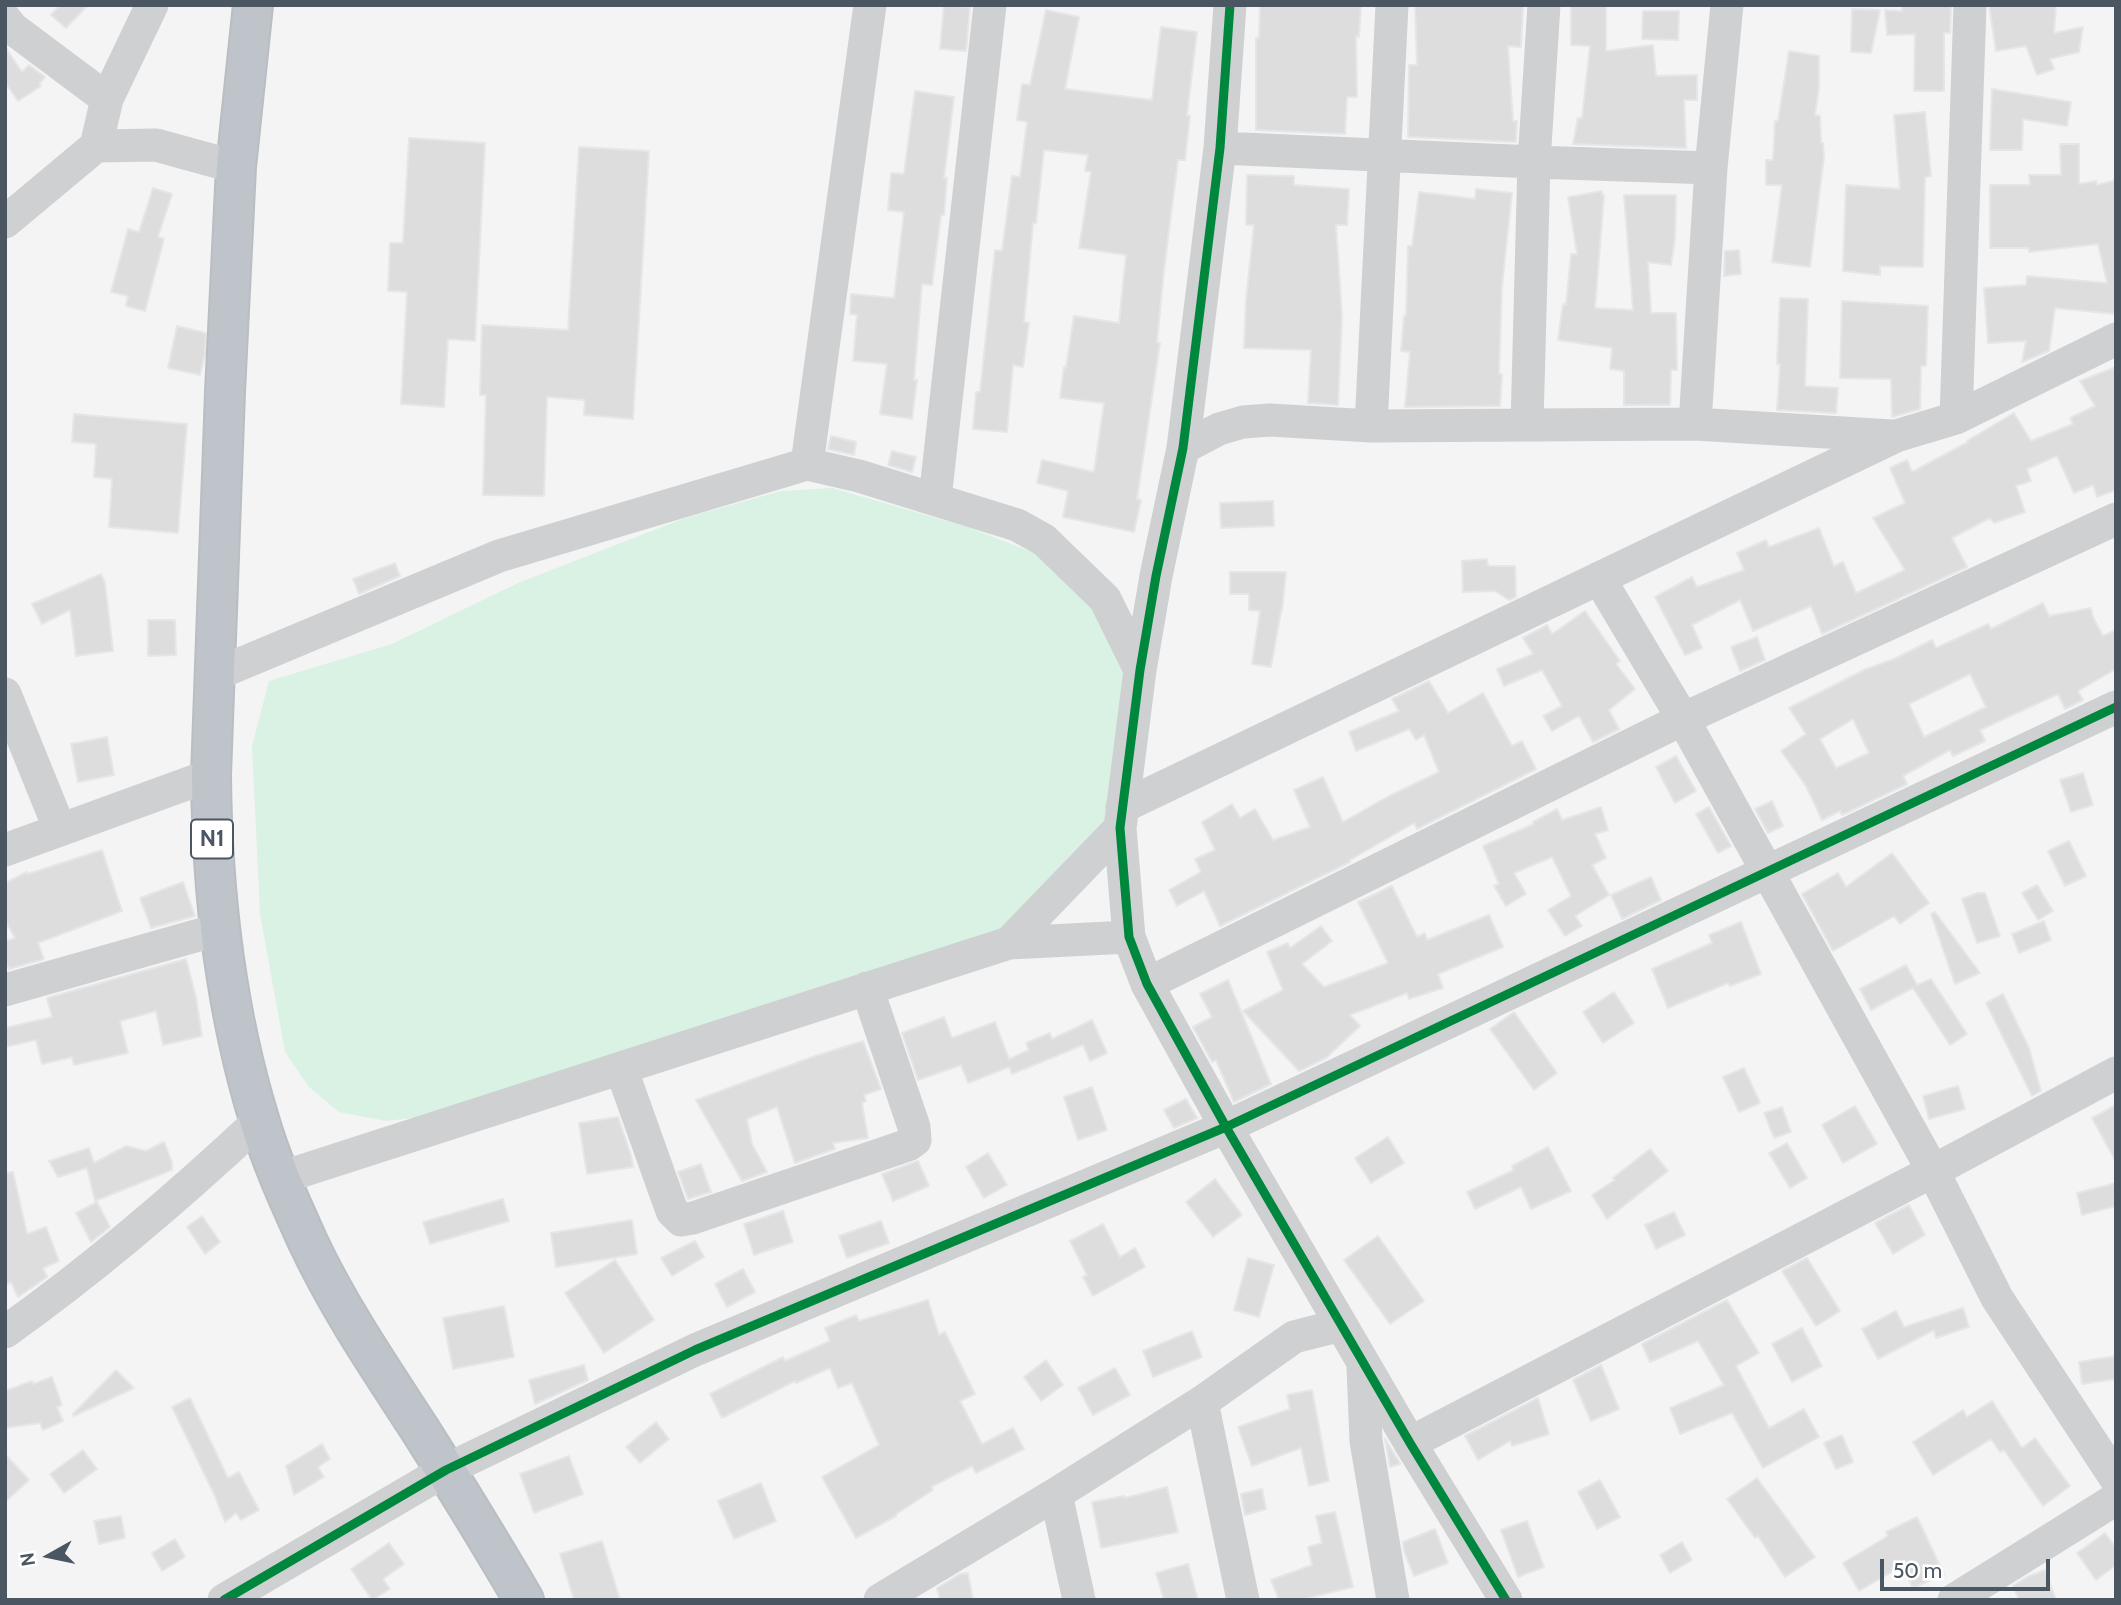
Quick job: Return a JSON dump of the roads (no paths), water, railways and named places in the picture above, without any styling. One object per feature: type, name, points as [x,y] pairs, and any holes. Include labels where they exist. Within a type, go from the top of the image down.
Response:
[{"type":"highway","name":"N1","points":[[253,5],[236,167],[211,775],[212,838],[220,929],[234,1015],[259,1121],[309,1244],[359,1334],[446,1470],[524,1600]]},
{"type":"street","points":[[5,222],[96,146],[107,99],[152,5]]},
{"type":"street","points":[[807,464],[870,5]]},
{"type":"street","points":[[935,499],[990,5]]},
{"type":"street","points":[[1230,5],[1220,148],[1183,448],[1156,576],[1140,670],[1121,817],[1129,937],[1147,984],[1226,1127],[1503,1599]]},
{"type":"street","points":[[1371,426],[1392,5]]},
{"type":"street","points":[[1527,424],[1534,162],[1544,5]]},
{"type":"street","points":[[1695,424],[1711,168],[1727,5]]},
{"type":"street","points":[[1956,418],[1970,5]]},
{"type":"street","points":[[7,27],[107,99]]},
{"type":"street","points":[[96,146],[156,145],[236,167]]},
{"type":"street","points":[[1220,148],[1711,168]]},
{"type":"street","points":[[1009,943],[1121,817],[1599,578],[1896,436],[1956,418],[2116,338]]},
{"type":"street","points":[[1183,448],[1219,429],[1243,422],[1270,421],[1371,426],[1695,424],[1896,436]]},
{"type":"street","points":[[214,675],[499,556],[807,464],[1017,525],[1044,540],[1105,599],[1140,670]]},
{"type":"street","points":[[1147,984],[1683,719],[2116,519]]},
{"type":"street","points":[[1105,599],[1156,576]]},
{"type":"street","points":[[1599,578],[1683,719],[1767,870],[1933,1171],[1997,1298],[2116,1479]]},
{"type":"street","points":[[6,699],[60,830]]},
{"type":"street","points":[[224,1600],[446,1470],[695,1350],[1226,1127],[2116,707]]},
{"type":"street","points":[[5,850],[211,775]]},
{"type":"street","points":[[5,990],[220,929]]},
{"type":"street","points":[[281,1178],[1009,943],[1129,937]]},
{"type":"street","points":[[621,1068],[672,1211],[681,1220],[693,1218],[908,1145],[915,1140],[914,1127],[867,988]]},
{"type":"street","points":[[1410,1443],[2116,1073]]},
{"type":"street","points":[[9,1319],[121,1242],[259,1121]]},
{"type":"street","points":[[1294,1337],[1314,1278]]},
{"type":"street","points":[[889,1597],[1202,1402],[1294,1337],[1341,1325]]},
{"type":"street","points":[[1363,1364],[1366,1441],[1394,1600]]},
{"type":"street","points":[[1202,1402],[1243,1600]]},
{"type":"street","points":[[1056,1494],[1079,1600]]},
{"type":"street","points":[[1954,1600],[2116,1499]]}]
